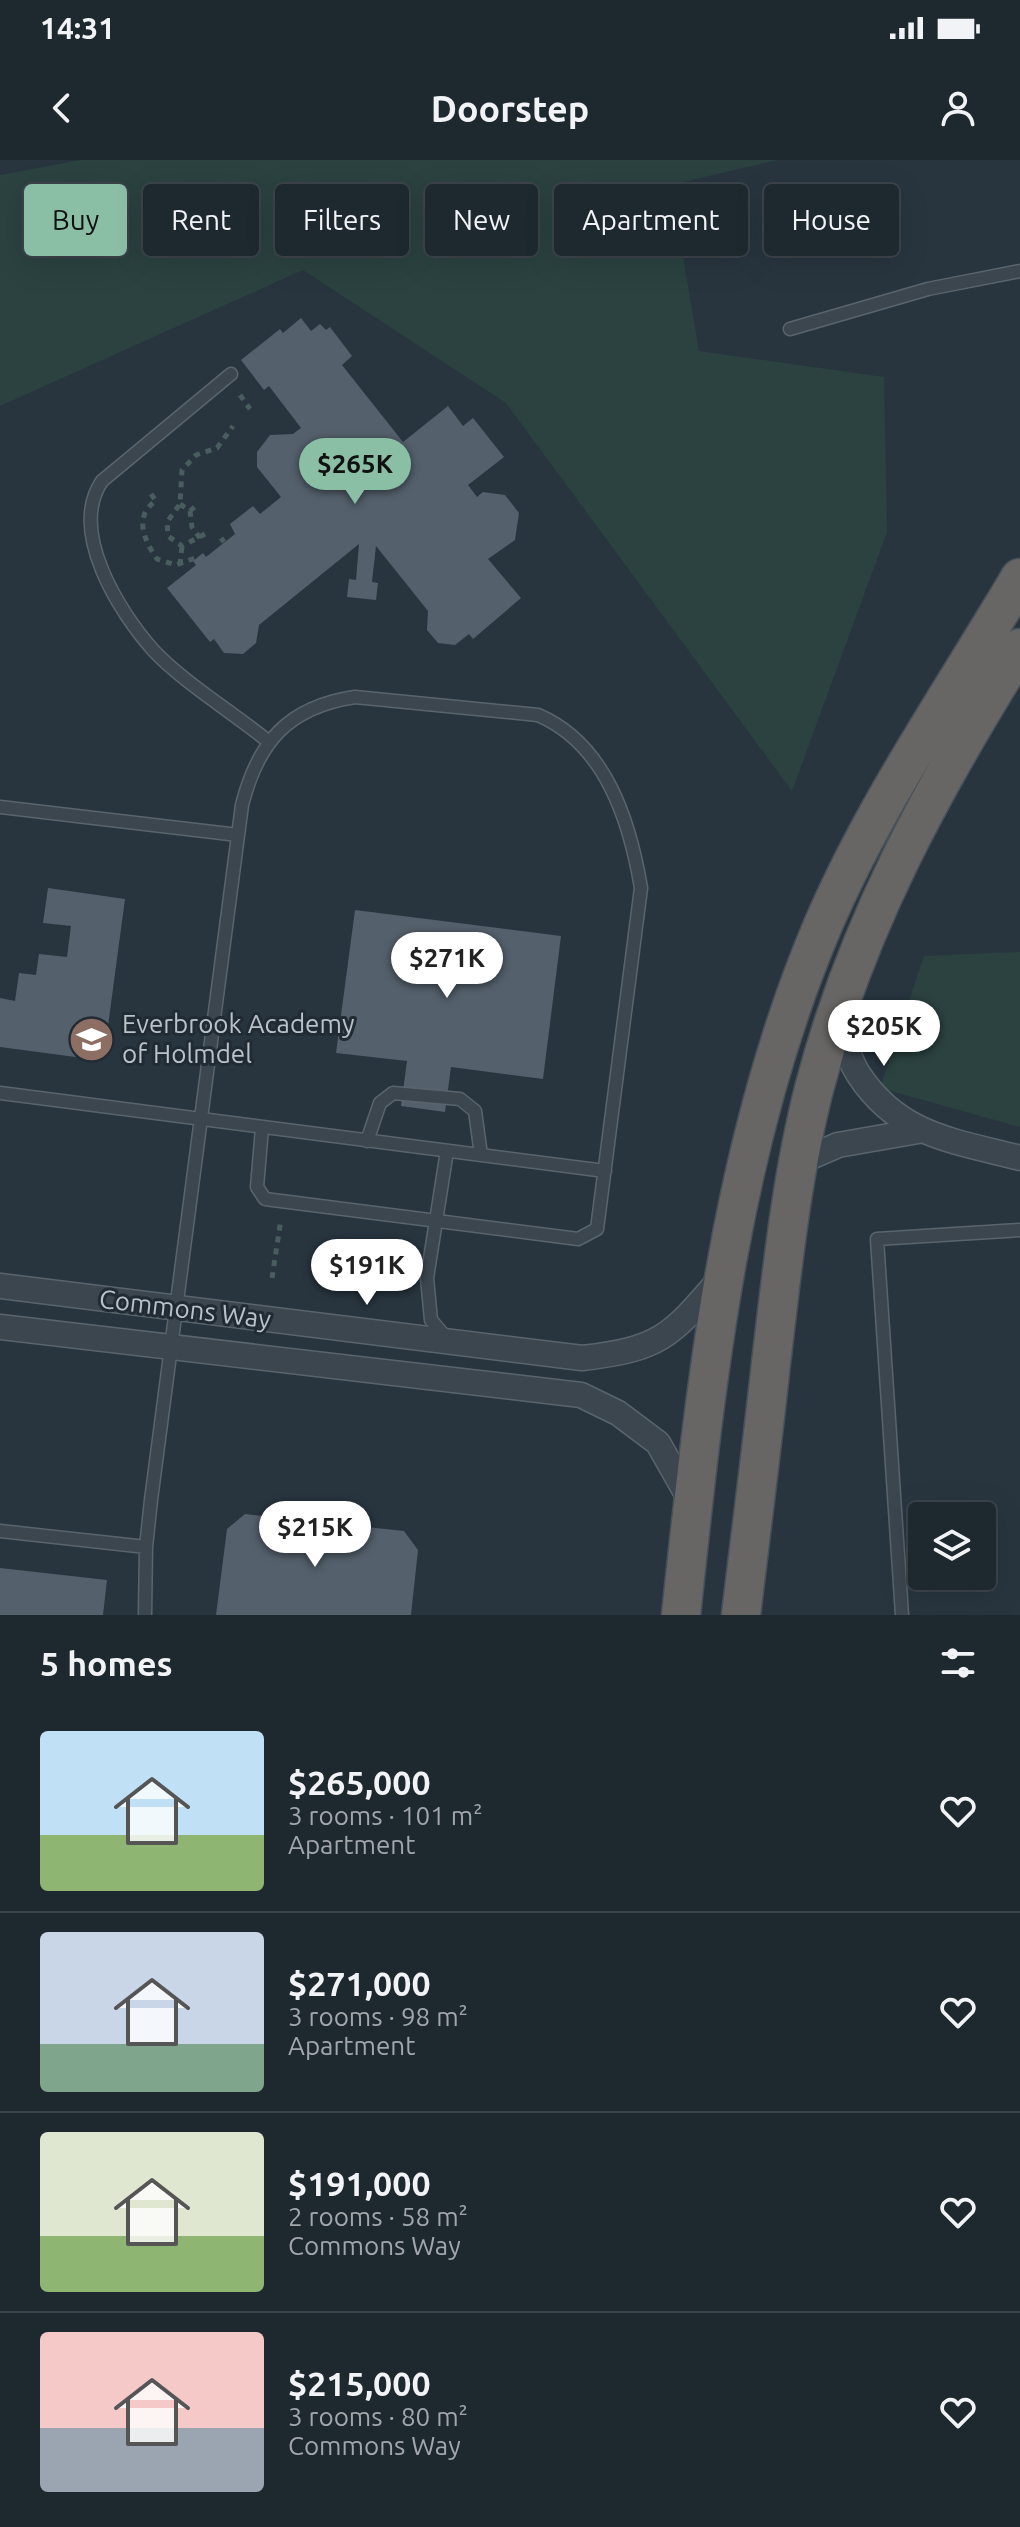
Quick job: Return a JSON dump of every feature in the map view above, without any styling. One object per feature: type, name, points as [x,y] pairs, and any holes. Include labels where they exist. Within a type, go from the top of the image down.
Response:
[{"type":"highway","points":[[681,1615],[723,1277],[750,1147],[775,1057],[823,925],[863,841],[908,760],[1020,578]]},
{"type":"highway","points":[[741,1615],[785,1247],[814,1089],[862,942],[908,837],[1020,648]]},
{"type":"street","points":[[836,1017],[858,1073],[883,1105],[918,1131],[1020,1158]]},
{"type":"street","points":[[799,1162],[838,1145],[918,1131]]},
{"type":"street","name":"Commons Way","points":[[0,1286],[582,1358],[630,1353],[675,1331],[723,1277]]},
{"type":"street","name":"Commons Way","points":[[0,1327],[581,1395],[618,1413],[658,1443],[693,1505]]},
{"type":"lane","points":[[790,329],[928,289],[1020,271]]},
{"type":"lane","points":[[231,374],[102,481],[92,499],[91,528],[109,580],[156,653],[269,742]]},
{"type":"lane","points":[[145,1615],[146,1547],[175,1308],[238,835],[250,773],[269,742],[312,709],[340,699],[370,696],[538,715],[571,734],[599,767],[618,801],[634,845],[641,888],[597,1229],[588,1237],[578,1239],[265,1199],[257,1187],[262,1128]]},
{"type":"lane","points":[[0,807],[238,835]]},
{"type":"lane","points":[[367,1141],[375,1113],[385,1097],[400,1092],[460,1099],[475,1111],[481,1155]]},
{"type":"lane","points":[[0,1093],[605,1171]]},
{"type":"lane","points":[[447,1151],[427,1300],[431,1320],[451,1342]]},
{"type":"lane","points":[[902,1615],[877,1239],[1020,1230]]},
{"type":"lane","points":[[0,1531],[146,1547]]},
{"type":"path","points":[[240,395],[250,409]]},
{"type":"path","points":[[180,504],[190,511],[192,527],[203,536],[182,546],[171,541],[166,532],[167,522],[180,504],[184,467],[196,455],[217,448],[233,426]]},
{"type":"path","points":[[151,494],[156,501],[145,508],[141,519],[153,553],[161,562],[180,565],[198,557]]},
{"type":"path","points":[[190,511],[199,503]]},
{"type":"path","points":[[180,565],[182,546]]},
{"type":"path","points":[[272,1278],[281,1218]]},
{"type":"green space","points":[[80,160],[777,160],[675,184],[554,184],[554,256],[683,256],[699,351],[884,377],[887,532],[792,791],[506,403],[303,270],[0,406],[0,175]]},
{"type":"green space","points":[[1020,952],[1020,1127],[880,1088],[924,956]]},
{"type":"building","points":[[301,318],[311,331],[320,324],[326,330],[330,327],[352,356],[342,365],[403,442],[448,406],[463,426],[473,418],[504,457],[468,485],[477,497],[483,492],[505,495],[519,513],[515,540],[488,559],[521,598],[473,639],[469,634],[455,645],[438,643],[427,630],[428,611],[376,546],[372,582],[378,583],[376,600],[347,597],[349,579],[356,580],[359,544],[259,625],[256,643],[243,654],[224,653],[214,639],[210,642],[167,588],[196,565],[193,561],[203,553],[206,557],[235,534],[230,524],[253,506],[260,514],[281,497],[257,467],[257,452],[270,435],[293,434],[301,428],[269,386],[264,390],[241,360],[280,329],[283,333]]},
{"type":"building","points":[[48,888],[125,899],[106,1041],[100,1040],[98,1060],[0,1047],[0,998],[15,1001],[19,973],[36,975],[39,954],[67,957],[71,926],[43,923]]},
{"type":"building","points":[[355,910],[561,936],[543,1079],[451,1067],[445,1112],[401,1106],[407,1061],[336,1053]]},
{"type":"building","points":[[245,1514],[404,1531],[418,1550],[411,1615],[216,1615],[227,1529]]},
{"type":"building","points":[[0,1568],[107,1580],[103,1615],[0,1615]]},
{"type":"place","name":"Everbrook Academy of Holmdel","points":[[91,1039]]}]
